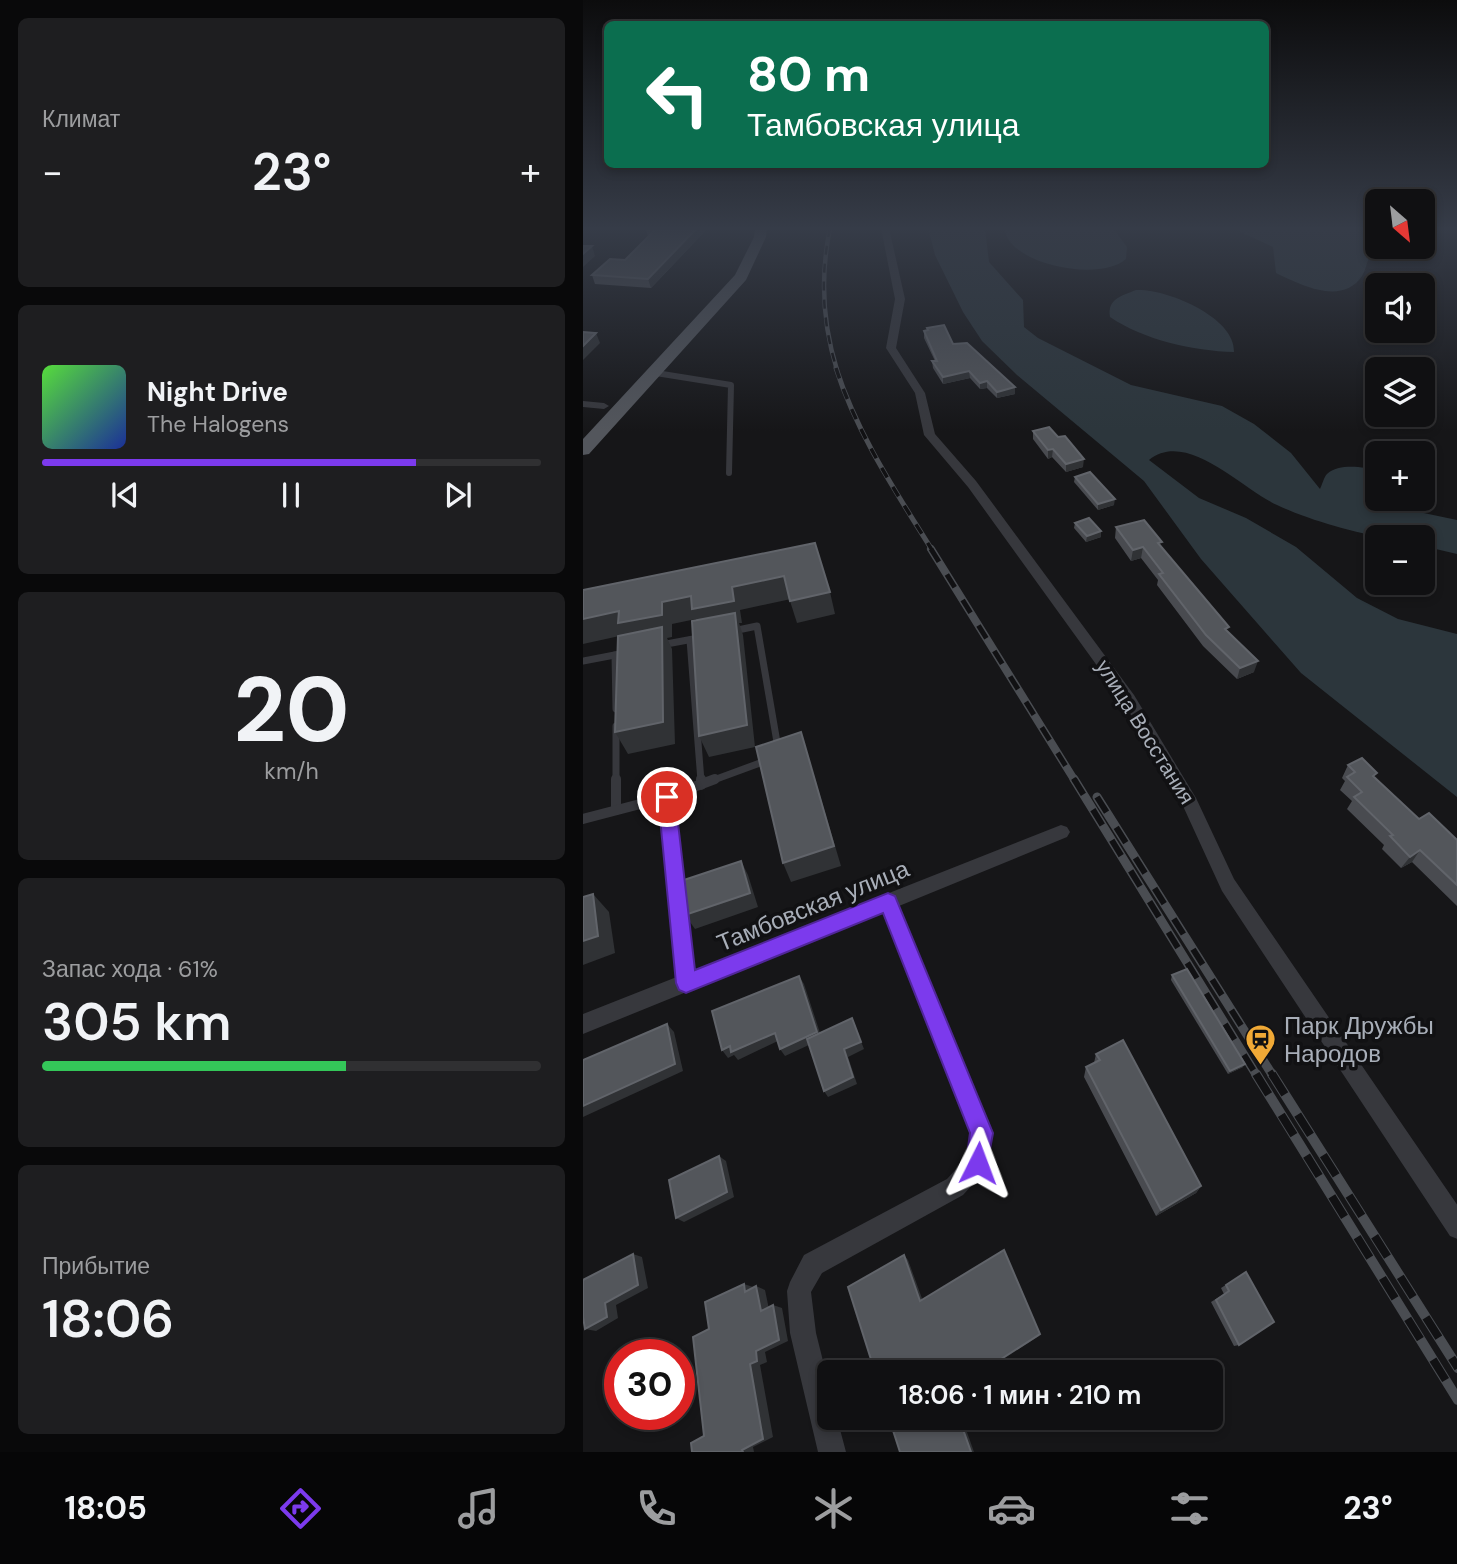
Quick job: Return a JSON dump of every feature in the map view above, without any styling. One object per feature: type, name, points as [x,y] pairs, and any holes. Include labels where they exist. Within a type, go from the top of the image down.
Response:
[{"type":"main road","points":[[583,427],[707,296]]},
{"type":"main road","points":[[583,450],[724,296]]},
{"type":"street","name":"улица Восстания","points":[[899,296],[891,348],[920,393],[930,435],[972,484],[1129,699],[1190,803],[1228,885],[1457,1228]]},
{"type":"street","points":[[583,404],[604,406]]},
{"type":"street","name":"Тамбовская улица","points":[[583,1024],[1061,832]]},
{"type":"street","points":[[832,1452],[803,1333],[799,1291],[813,1264],[955,1187],[978,1163],[982,1133],[888,902]]},
{"type":"lane","points":[[656,373],[731,385],[729,473]]},
{"type":"lane","points":[[583,819],[667,797],[779,756],[757,626],[653,647]]},
{"type":"lane","points":[[690,640],[701,785]]},
{"type":"lane","points":[[583,661],[640,650]]},
{"type":"lane","points":[[615,655],[616,810]]},
{"type":"lane","points":[[667,797],[686,983]]},
{"type":"shaded area","points":[[955,296],[1019,296],[1023,300],[1024,327],[1038,338],[1131,385],[1222,406],[1254,424],[1291,453],[1320,489],[1327,474],[1338,468],[1365,468],[1365,511],[1416,511],[1457,520],[1457,554],[1435,549],[1435,525],[1365,525],[1365,533],[1345,529],[1277,505],[1215,465],[1197,457],[1180,452],[1164,452],[1149,460],[1199,498],[1246,518],[1296,547],[1357,598],[1398,619],[1457,634],[1457,797],[1301,673],[1201,559],[1144,481],[1017,375],[982,341]]},
{"type":"shaded area","points":[[1120,296],[1169,296],[1197,307],[1224,327],[1232,339],[1234,352],[1169,343],[1123,325],[1110,317],[1111,306]]},
{"type":"building","points":[[944,325],[953,344],[967,343],[1015,387],[997,392],[987,381],[980,383],[969,371],[943,377],[932,361],[937,361],[924,331]]},
{"type":"building","points":[[583,332],[596,333],[583,346]]},
{"type":"building","points":[[1049,427],[1058,437],[1065,436],[1084,459],[1066,464],[1053,449],[1048,450],[1033,431]]},
{"type":"building","points":[[1090,472],[1115,499],[1098,504],[1075,477]]},
{"type":"building","points":[[1089,518],[1101,531],[1087,536],[1075,523]]},
{"type":"building","points":[[1144,520],[1162,542],[1158,543],[1229,627],[1225,629],[1258,661],[1240,668],[1206,635],[1159,574],[1163,573],[1143,547],[1133,550],[1116,527]]},
{"type":"building","points":[[815,543],[830,592],[790,601],[784,576],[732,587],[734,601],[692,609],[691,596],[662,602],[662,615],[618,623],[619,611],[583,619],[583,590]]},
{"type":"building","points":[[735,613],[747,725],[699,736],[692,621]]},
{"type":"building","points":[[662,627],[663,722],[615,732],[618,636]]},
{"type":"building","points":[[801,732],[834,846],[783,863],[756,747]]},
{"type":"building","points":[[1362,758],[1377,773],[1373,776],[1419,819],[1429,813],[1457,840],[1457,885],[1420,850],[1410,857],[1390,836],[1393,835],[1354,797],[1362,792],[1347,777],[1355,772],[1348,765]]},
{"type":"building","points":[[741,861],[750,893],[685,915],[678,882]]},
{"type":"building","points":[[593,894],[598,936],[583,941],[583,897]]},
{"type":"building","points":[[1187,969],[1245,1064],[1230,1071],[1172,975]]},
{"type":"building","points":[[799,976],[817,1032],[780,1049],[775,1033],[731,1052],[730,1046],[722,1050],[712,1011]]},
{"type":"building","points":[[852,1018],[861,1042],[844,1049],[853,1077],[824,1091],[807,1039]]},
{"type":"building","points":[[667,1024],[675,1064],[583,1106],[583,1060]]},
{"type":"building","points":[[1123,1040],[1201,1186],[1161,1210],[1086,1067],[1100,1060],[1096,1054]]},
{"type":"building","points":[[719,1156],[727,1192],[676,1218],[669,1180]]},
{"type":"building","points":[[1004,1250],[1040,1334],[1000,1360],[871,1360],[848,1287],[904,1255],[920,1301]]},
{"type":"building","points":[[633,1254],[638,1285],[605,1303],[607,1317],[585,1329],[583,1280]]},
{"type":"building","points":[[1246,1272],[1274,1322],[1239,1345],[1216,1300],[1229,1291],[1226,1285]]},
{"type":"building","points":[[744,1284],[745,1292],[756,1286],[761,1311],[773,1305],[779,1340],[756,1351],[757,1361],[750,1364],[763,1439],[742,1450],[743,1452],[692,1452],[691,1443],[704,1436],[693,1337],[709,1329],[705,1302]]},
{"type":"building","points":[[893,1430],[963,1430],[971,1452],[900,1452]]},
{"type":"railway","points":[[824,296],[828,334],[837,370]]},
{"type":"railway","points":[[836,368],[866,439],[932,550]]},
{"type":"railway","points":[[931,549],[1075,781]]},
{"type":"railway","points":[[1074,779],[1257,1076]]},
{"type":"railway","points":[[1097,797],[1273,1076]]},
{"type":"railway","points":[[1256,1074],[1458,1400]]},
{"type":"railway","points":[[1272,1074],[1458,1368]]},
{"type":"place","name":"Парк Дружбы Народов","points":[[1261,1067]]},
{"type":"route","points":[[667,797],[686,983],[888,902],[982,1133],[978,1163]]}]
